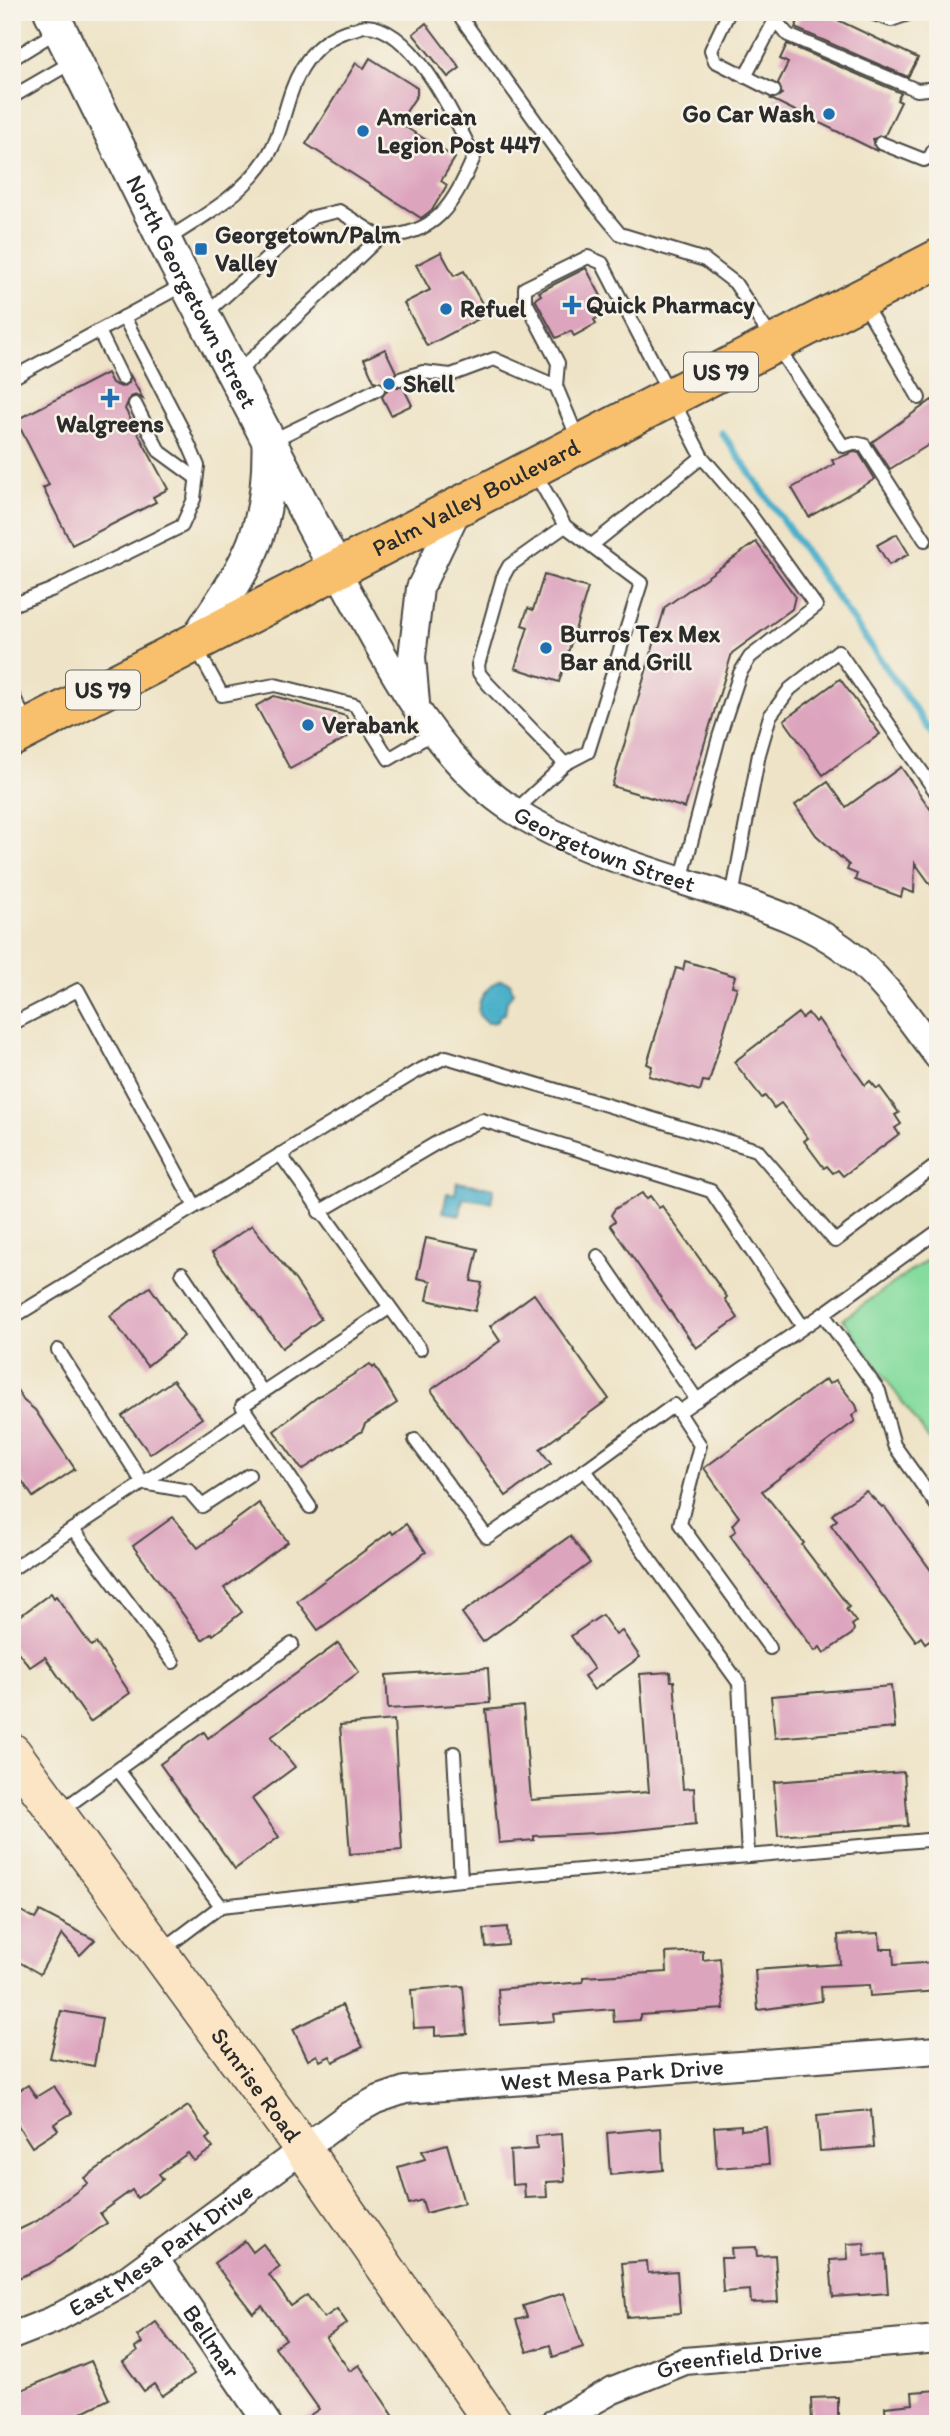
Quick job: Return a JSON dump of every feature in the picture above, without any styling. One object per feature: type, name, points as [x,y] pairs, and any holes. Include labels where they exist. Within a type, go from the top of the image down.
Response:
[{"type":"highway","name":"Palm Valley Boulevard","points":[[21,732],[938,259]]},
{"type":"main road","name":"Sunrise Road","points":[[12,1752],[303,2149],[494,2424]]},
{"type":"street","name":"North Georgetown Street","points":[[55,21],[202,316],[336,569]]},
{"type":"street","points":[[194,644],[253,553],[265,513],[269,483],[269,442]]},
{"type":"street","points":[[416,712],[412,657],[420,588],[460,505]]},
{"type":"street","name":"Georgetown Street","points":[[336,569],[416,712],[464,767],[514,811],[607,856],[778,912],[845,950],[887,990],[938,1057]]},
{"type":"street","name":"West Mesa Park Drive","points":[[303,2149],[349,2115],[376,2100],[421,2087],[938,2050]]},
{"type":"street","name":"East Mesa Park Drive","points":[[12,2336],[89,2302],[123,2282],[303,2149]]},
{"type":"street","name":"Bellmar","points":[[154,2257],[268,2424]]},
{"type":"street","name":"Greenfield Drive","points":[[552,2424],[613,2390],[685,2361],[938,2339]]},
{"type":"lane","points":[[457,12],[595,204],[620,234],[705,260],[735,283],[843,446],[854,443],[863,445],[925,540]]},
{"type":"lane","points":[[729,12],[711,50],[715,61],[775,91]]},
{"type":"lane","points":[[867,12],[891,20],[914,12]]},
{"type":"lane","points":[[745,77],[772,16],[788,35],[917,90],[938,88]]},
{"type":"lane","points":[[12,59],[55,21]]},
{"type":"lane","points":[[164,241],[240,191],[265,160],[283,126],[288,94],[304,65],[331,35],[367,26],[398,38],[428,74],[453,113],[474,157],[456,199],[430,224],[400,236],[380,237],[339,211],[313,217],[202,316]]},
{"type":"lane","points":[[12,97],[74,61]]},
{"type":"lane","points":[[881,143],[924,160],[930,157],[938,142]]},
{"type":"lane","points":[[234,376],[380,237]]},
{"type":"lane","points":[[580,443],[556,386],[558,363],[525,300],[525,288],[588,257],[602,263],[673,396],[702,457],[745,507],[816,606],[750,657],[740,673],[719,737],[681,881]]},
{"type":"lane","points":[[12,378],[186,284]]},
{"type":"lane","points":[[861,299],[919,398]]},
{"type":"lane","points":[[12,605],[51,590],[182,526],[194,499],[198,466],[182,429],[124,317]]},
{"type":"lane","points":[[99,331],[122,378]]},
{"type":"lane","points":[[400,379],[423,372],[451,376],[495,359],[556,386]]},
{"type":"lane","points":[[269,442],[378,389]]},
{"type":"lane","points":[[135,404],[159,451],[196,478]]},
{"type":"lane","points":[[592,545],[702,457]]},
{"type":"lane","points":[[514,811],[565,764],[588,752],[641,583],[565,526],[533,468]]},
{"type":"lane","points":[[565,526],[509,566],[503,577],[478,665],[478,673],[565,764]]},
{"type":"lane","points":[[194,644],[222,695],[275,685],[355,705],[389,759],[433,733]]},
{"type":"lane","points":[[732,897],[759,754],[771,716],[790,689],[838,651],[938,795]]},
{"type":"lane","points":[[12,694],[21,732]]},
{"type":"lane","points":[[12,1024],[78,990],[195,1206]]},
{"type":"lane","points":[[12,1318],[414,1073],[446,1057],[757,1150],[835,1241],[938,1164]]},
{"type":"lane","points":[[319,1212],[445,1138],[482,1120],[711,1191],[803,1327]]},
{"type":"lane","points":[[280,1154],[319,1212],[420,1349]]},
{"type":"lane","points":[[679,1412],[823,1314],[938,1231]]},
{"type":"lane","points":[[598,1256],[696,1400]]},
{"type":"lane","points":[[182,1273],[262,1391]]},
{"type":"lane","points":[[310,1507],[242,1406],[389,1308]]},
{"type":"lane","points":[[823,1314],[879,1391],[894,1445],[938,1507]]},
{"type":"lane","points":[[58,1350],[143,1483],[189,1491],[202,1506],[249,1475]]},
{"type":"lane","points":[[415,1440],[487,1537],[674,1405],[700,1445],[680,1524],[770,1648]]},
{"type":"lane","points":[[12,1569],[246,1413]]},
{"type":"lane","points":[[585,1470],[739,1683],[748,1856]]},
{"type":"lane","points":[[73,1529],[173,1662]]},
{"type":"lane","points":[[56,1814],[292,1644]]},
{"type":"lane","points":[[454,1753],[461,1880]]},
{"type":"lane","points":[[119,1771],[221,1906]]},
{"type":"lane","points":[[158,1953],[221,1906],[461,1880],[938,1839]]},
{"type":"green space","points":[[938,1252],[938,1452],[843,1319]]},
{"type":"water","points":[[501,980],[510,983],[513,992],[507,1001],[505,1014],[500,1015],[496,1022],[487,1023],[479,1015],[479,1004],[487,990]]},
{"type":"water","points":[[457,1182],[494,1188],[491,1202],[463,1198],[460,1215],[443,1212],[447,1193],[455,1194]]},
{"type":"building","points":[[802,12],[821,12],[918,58],[908,77],[795,28]]},
{"type":"building","points":[[426,23],[460,68],[448,77],[413,34]]},
{"type":"building","points":[[787,44],[901,93],[897,100],[901,102],[885,135],[873,139],[877,151],[771,99],[782,94],[778,83],[788,63],[780,59]]},
{"type":"building","name":"American Legion Post 447","points":[[370,58],[417,88],[417,95],[399,123],[455,158],[441,181],[447,185],[432,210],[421,218],[306,144],[356,63],[364,68]]},
{"type":"building","name":"Refuel","points":[[441,252],[454,276],[464,271],[488,314],[427,346],[404,303],[430,290],[416,265]]},
{"type":"building","name":"Quick Pharmacy","points":[[586,268],[609,311],[594,320],[596,324],[574,336],[571,331],[556,338],[535,299],[541,295],[539,292]]},
{"type":"building","name":"Shell","points":[[385,349],[396,372],[392,382],[397,387],[403,387],[412,405],[391,415],[382,397],[387,390],[385,385],[374,381],[364,359]]},
{"type":"building","name":"Walgreens","points":[[107,373],[112,383],[121,387],[129,383],[130,375],[143,399],[136,395],[130,397],[125,409],[168,489],[153,497],[156,502],[72,545],[43,488],[49,485],[16,420]]},
{"type":"building","points":[[932,400],[938,409],[938,439],[890,469],[872,442]]},
{"type":"building","points":[[854,452],[859,453],[875,479],[809,517],[792,488],[834,464],[832,460]]},
{"type":"building","points":[[897,534],[909,554],[889,565],[877,545]]},
{"type":"building","points":[[756,542],[795,596],[792,609],[732,653],[685,808],[612,786],[665,607]]},
{"type":"building","name":"Burros Tex Mex Bar and Grill","points":[[544,575],[588,588],[559,682],[515,668],[528,627],[522,625],[528,608],[533,610]]},
{"type":"building","points":[[840,679],[880,734],[823,775],[784,720]]},
{"type":"building","name":"Verabank","points":[[274,696],[346,716],[353,734],[290,769],[256,706]]},
{"type":"building","points":[[901,767],[938,820],[938,895],[915,863],[914,893],[903,889],[901,897],[855,880],[857,874],[847,870],[849,865],[816,835],[795,805],[828,782],[846,807]]},
{"type":"building","points":[[685,961],[735,976],[732,986],[737,987],[709,1082],[703,1081],[700,1091],[649,1076],[652,1066],[647,1064],[676,968],[683,970]]},
{"type":"building","points":[[798,1013],[802,1018],[808,1013],[815,1022],[818,1019],[865,1085],[870,1081],[877,1089],[880,1087],[899,1113],[895,1115],[901,1124],[895,1128],[899,1134],[843,1176],[838,1170],[833,1173],[827,1166],[824,1168],[804,1141],[808,1138],[781,1103],[774,1108],[765,1096],[762,1098],[734,1062]]},
{"type":"building","points":[[642,1193],[646,1199],[650,1196],[659,1208],[662,1206],[727,1297],[725,1299],[738,1318],[696,1348],[610,1225],[615,1221],[611,1215],[615,1209]]},
{"type":"building","points":[[252,1225],[296,1281],[321,1319],[282,1348],[212,1253]]},
{"type":"building","points":[[426,1238],[478,1249],[471,1281],[482,1283],[475,1311],[427,1300],[431,1281],[417,1278]]},
{"type":"building","points":[[150,1287],[184,1336],[147,1366],[110,1316]]},
{"type":"building","points":[[534,1294],[609,1399],[540,1449],[551,1464],[506,1496],[431,1390],[500,1341],[490,1326]]},
{"type":"building","points":[[370,1364],[373,1368],[375,1366],[397,1403],[365,1424],[362,1431],[302,1470],[274,1431],[316,1398]]},
{"type":"building","points":[[826,1379],[829,1384],[836,1380],[856,1405],[858,1411],[852,1416],[855,1421],[762,1491],[804,1543],[802,1545],[849,1607],[846,1609],[856,1622],[852,1625],[852,1634],[824,1653],[820,1647],[815,1651],[730,1535],[736,1531],[732,1525],[739,1517],[704,1468]]},
{"type":"building","points":[[173,1380],[202,1418],[150,1454],[122,1416]]},
{"type":"building","points":[[12,1382],[24,1401],[35,1410],[75,1469],[33,1497],[12,1466]]},
{"type":"building","points":[[866,1491],[884,1506],[938,1580],[938,1634],[925,1643],[921,1637],[916,1641],[831,1525],[837,1520],[832,1515],[836,1511]]},
{"type":"building","points":[[259,1503],[288,1542],[224,1588],[242,1612],[213,1635],[212,1633],[202,1640],[133,1546],[173,1517],[198,1548]]},
{"type":"building","points":[[406,1524],[426,1552],[318,1630],[297,1601],[391,1531],[393,1534]]},
{"type":"building","points":[[570,1536],[590,1563],[483,1642],[462,1613]]},
{"type":"building","points":[[51,1593],[54,1598],[56,1596],[91,1646],[96,1643],[130,1693],[90,1722],[45,1657],[30,1667],[12,1645],[12,1622]]},
{"type":"building","points":[[602,1615],[616,1635],[622,1631],[640,1657],[594,1690],[584,1676],[594,1669],[571,1636]]},
{"type":"building","points":[[338,1643],[359,1672],[271,1737],[295,1767],[252,1799],[279,1837],[235,1869],[160,1764],[204,1732],[208,1738]]},
{"type":"building","points":[[488,1668],[490,1703],[388,1709],[386,1675]]},
{"type":"building","points":[[670,1672],[671,1681],[674,1681],[683,1789],[694,1788],[696,1824],[534,1836],[534,1840],[499,1843],[486,1710],[523,1706],[531,1800],[649,1792],[640,1674]]},
{"type":"building","points":[[891,1686],[895,1728],[775,1738],[771,1696]]},
{"type":"building","points":[[394,1720],[402,1850],[350,1854],[340,1725]]},
{"type":"building","points":[[904,1772],[908,1826],[778,1836],[774,1782]]},
{"type":"building","points":[[21,1911],[35,1919],[40,1911],[95,1940],[80,1955],[62,1934],[40,1974],[12,1958],[12,1928]]},
{"type":"building","points":[[507,1927],[508,1945],[486,1947],[484,1929]]},
{"type":"building","points":[[879,1933],[880,1949],[893,1949],[894,1965],[938,1962],[938,1991],[870,1996],[869,1985],[821,1987],[822,2001],[758,2010],[755,1970],[840,1964],[838,1935]]},
{"type":"building","points":[[703,1951],[703,1960],[720,1958],[724,2009],[640,2015],[640,2020],[614,2022],[613,2009],[554,2014],[555,2021],[500,2025],[498,1989],[583,1982],[583,1977],[667,1972],[666,1953]]},
{"type":"building","points":[[463,1986],[467,2034],[435,2036],[435,2027],[414,2028],[411,1990]]},
{"type":"building","points":[[342,2005],[363,2047],[333,2062],[330,2056],[320,2061],[317,2055],[308,2060],[293,2029]]},
{"type":"building","points":[[61,2011],[102,2018],[94,2066],[50,2058]]},
{"type":"building","points":[[28,2085],[36,2097],[54,2086],[72,2113],[54,2124],[58,2130],[32,2147],[12,2116],[12,2095]]},
{"type":"building","points":[[188,2106],[210,2136],[206,2139],[213,2148],[194,2161],[188,2153],[159,2174],[163,2179],[137,2198],[132,2190],[100,2213],[107,2223],[49,2264],[12,2281],[12,2233],[37,2221],[88,2183],[84,2178]]},
{"type":"building","points":[[871,2110],[874,2147],[820,2151],[817,2115]]},
{"type":"building","points":[[741,2125],[741,2130],[766,2127],[769,2164],[717,2168],[714,2127]]},
{"type":"building","points":[[661,2128],[663,2170],[610,2175],[607,2133]]},
{"type":"building","points":[[562,2134],[565,2181],[546,2182],[547,2197],[525,2198],[524,2184],[512,2185],[510,2151],[537,2149],[536,2136]]},
{"type":"building","points":[[447,2144],[464,2203],[426,2213],[422,2200],[409,2204],[398,2167],[425,2159],[422,2151]]},
{"type":"building","points":[[245,2241],[253,2252],[263,2244],[280,2267],[269,2275],[291,2306],[307,2295],[324,2318],[337,2309],[347,2323],[326,2338],[350,2371],[359,2365],[399,2424],[297,2424],[319,2409],[275,2347],[286,2339],[262,2306],[253,2313],[214,2263]]},
{"type":"building","points":[[864,2243],[865,2256],[885,2254],[888,2293],[833,2297],[830,2260],[848,2259],[847,2244]]},
{"type":"building","points":[[756,2247],[757,2256],[775,2255],[778,2302],[751,2303],[750,2290],[723,2292],[721,2258],[732,2258],[731,2248]]},
{"type":"building","points":[[647,2261],[648,2273],[677,2271],[680,2313],[627,2317],[622,2263]]},
{"type":"building","points":[[564,2293],[583,2347],[553,2357],[550,2345],[527,2352],[516,2320],[527,2317],[523,2306]]},
{"type":"building","points":[[156,2322],[194,2374],[162,2396],[154,2384],[144,2391],[123,2362],[137,2352],[135,2348],[142,2343],[137,2336]]},
{"type":"building","points":[[91,2361],[109,2399],[59,2424],[12,2424],[12,2394]]},
{"type":"building","points":[[938,2390],[938,2424],[886,2424],[885,2407],[913,2404],[912,2392]]},
{"type":"building","points":[[838,2397],[838,2424],[812,2424],[811,2398]]},
{"type":"waterway","points":[[722,433],[938,742]]},
{"type":"place","name":"Go Car Wash","points":[[829,114]]},
{"type":"place","name":"American Legion Post 447","points":[[363,131]]},
{"type":"place","name":"Georgetown/Palm Valley","points":[[201,249]]},
{"type":"place","name":"Quick Pharmacy","points":[[572,305]]},
{"type":"place","name":"Refuel","points":[[446,309]]},
{"type":"place","name":"Shell","points":[[389,384]]},
{"type":"place","name":"Walgreens","points":[[110,398]]},
{"type":"place","name":"Burros Tex Mex Bar and Grill","points":[[546,648]]},
{"type":"place","name":"Verabank","points":[[308,725]]}]
